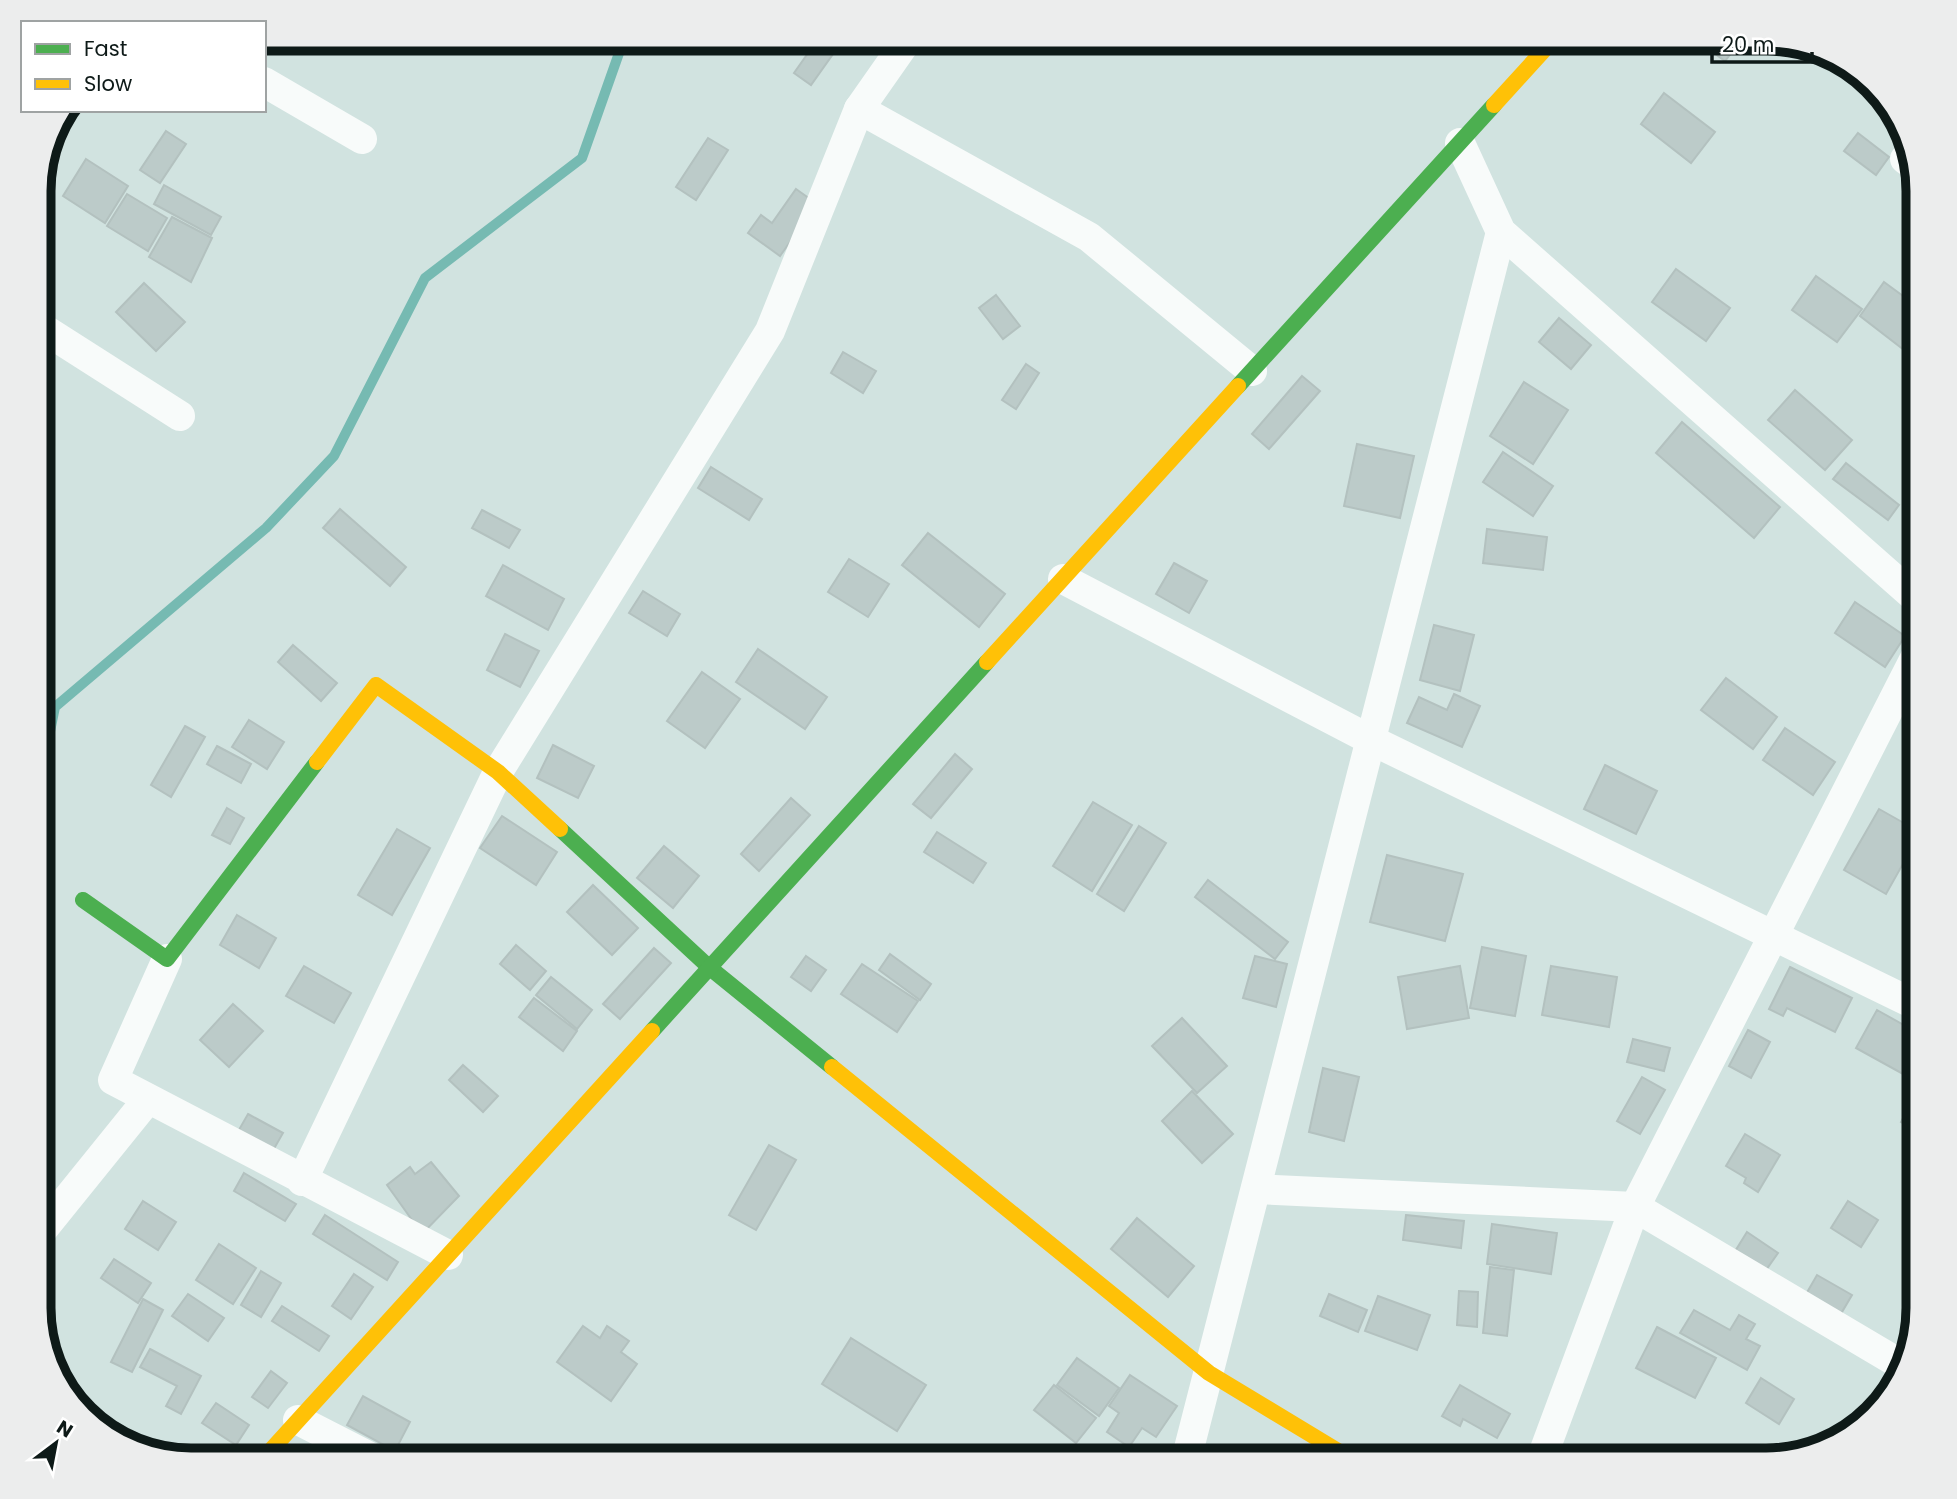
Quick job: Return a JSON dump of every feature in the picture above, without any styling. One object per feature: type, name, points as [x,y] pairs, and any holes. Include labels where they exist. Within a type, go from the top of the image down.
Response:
[{"type":"street","points":[[302,1181],[498,772],[770,331],[859,108],[899,51]]},
{"type":"street","points":[[274,1448],[1542,51]]},
{"type":"street","points":[[266,83],[362,139]]},
{"type":"street","points":[[859,108],[1089,237],[1252,371]]},
{"type":"street","points":[[1460,143],[1501,232],[1906,589]]},
{"type":"street","points":[[1189,1448],[1501,232]]},
{"type":"street","points":[[51,334],[180,416]]},
{"type":"street","points":[[1063,579],[1371,740],[1906,1000]]},
{"type":"street","points":[[1546,1448],[1635,1207],[1906,677]]},
{"type":"street","points":[[449,1255],[302,1181],[113,1080],[167,959],[376,685],[498,772],[710,968],[1209,1373],[1332,1448]]},
{"type":"street","points":[[83,900],[167,959]]},
{"type":"street","points":[[51,1219],[148,1099]]},
{"type":"street","points":[[1256,1189],[1635,1207],[1896,1362]]},
{"type":"street","points":[[299,1420],[352,1448]]},
{"type":"building","points":[[810,51],[835,51],[811,85],[794,73]]},
{"type":"building","points":[[1711,51],[1733,51],[1725,61]]},
{"type":"building","points":[[1664,93],[1715,132],[1691,163],[1641,124]]},
{"type":"building","points":[[166,131],[186,144],[160,183],[140,170]]},
{"type":"building","points":[[1858,133],[1889,157],[1876,175],[1844,151]]},
{"type":"building","points":[[708,138],[728,150],[696,200],[676,187]]},
{"type":"building","points":[[86,159],[128,186],[105,223],[63,196]]},
{"type":"building","points":[[164,185],[221,217],[211,235],[154,204]]},
{"type":"building","points":[[796,189],[817,204],[780,256],[748,233],[761,215],[772,223]]},
{"type":"building","points":[[127,194],[167,218],[148,251],[107,226]]},
{"type":"building","points":[[172,217],[212,238],[191,282],[149,257]]},
{"type":"building","points":[[1676,269],[1730,308],[1706,341],[1652,302]]},
{"type":"building","points":[[1816,276],[1862,309],[1837,342],[1792,310]]},
{"type":"building","points":[[1884,282],[1906,298],[1906,352],[1860,316]]},
{"type":"building","points":[[144,283],[185,322],[156,351],[116,312]]},
{"type":"building","points":[[996,295],[1020,326],[1003,339],[979,308]]},
{"type":"building","points":[[1559,318],[1591,345],[1571,369],[1539,342]]},
{"type":"building","points":[[843,352],[876,371],[863,393],[831,373]]},
{"type":"building","points":[[1026,364],[1039,373],[1016,409],[1002,400]]},
{"type":"building","points":[[1302,376],[1320,391],[1269,449],[1252,434]]},
{"type":"building","points":[[1524,382],[1568,410],[1533,464],[1490,436]]},
{"type":"building","points":[[1795,390],[1852,440],[1825,470],[1768,420]]},
{"type":"building","points":[[1682,422],[1780,507],[1754,538],[1656,453]]},
{"type":"building","points":[[1357,444],[1414,456],[1400,518],[1344,506]]},
{"type":"building","points":[[1503,452],[1553,486],[1533,516],[1483,482]]},
{"type":"building","points":[[1846,463],[1899,505],[1888,520],[1833,479]]},
{"type":"building","points":[[711,467],[762,499],[749,520],[698,488]]},
{"type":"building","points":[[340,509],[406,567],[390,586],[323,528]]},
{"type":"building","points":[[482,510],[520,530],[509,548],[472,528]]},
{"type":"building","points":[[1487,529],[1547,537],[1543,570],[1483,563]]},
{"type":"building","points":[[928,533],[1005,594],[979,627],[902,565]]},
{"type":"building","points":[[849,559],[889,584],[868,617],[828,592]]},
{"type":"building","points":[[1174,563],[1207,581],[1189,613],[1156,594]]},
{"type":"building","points":[[503,565],[564,599],[548,630],[486,596]]},
{"type":"building","points":[[643,591],[680,614],[667,636],[629,613]]},
{"type":"building","points":[[1855,602],[1905,636],[1885,667],[1835,633]]},
{"type":"building","points":[[1434,625],[1474,635],[1460,691],[1420,680]]},
{"type":"building","points":[[505,634],[539,651],[520,687],[487,670]]},
{"type":"building","points":[[293,645],[337,683],[321,701],[278,662]]},
{"type":"building","points":[[758,649],[827,697],[805,729],[736,682]]},
{"type":"building","points":[[702,672],[740,699],[705,748],[667,721]]},
{"type":"building","points":[[1726,678],[1777,717],[1753,749],[1701,710]]},
{"type":"building","points":[[1454,694],[1480,706],[1462,747],[1407,723],[1419,697],[1447,710]]},
{"type":"building","points":[[249,720],[284,742],[267,769],[232,747]]},
{"type":"building","points":[[185,726],[205,737],[171,797],[151,785]]},
{"type":"building","points":[[1785,728],[1835,762],[1813,795],[1763,760]]},
{"type":"building","points":[[553,745],[594,766],[578,798],[537,778]]},
{"type":"building","points":[[217,746],[251,764],[241,783],[207,764]]},
{"type":"building","points":[[955,754],[972,769],[931,818],[913,804]]},
{"type":"building","points":[[1605,765],[1657,791],[1636,834],[1584,809]]},
{"type":"building","points":[[791,798],[810,815],[759,871],[741,854]]},
{"type":"building","points":[[1093,802],[1132,825],[1092,891],[1053,866]]},
{"type":"building","points":[[227,808],[244,818],[230,844],[212,835]]},
{"type":"building","points":[[1879,809],[1906,824],[1906,858],[1886,894],[1844,870]]},
{"type":"building","points":[[502,816],[557,852],[536,885],[480,848]]},
{"type":"building","points":[[1139,826],[1166,843],[1124,911],[1097,894]]},
{"type":"building","points":[[397,829],[430,848],[392,915],[358,895]]},
{"type":"building","points":[[937,832],[986,863],[973,883],[924,852]]},
{"type":"building","points":[[664,846],[699,876],[673,908],[637,878]]},
{"type":"building","points":[[1387,855],[1463,874],[1445,941],[1370,922]]},
{"type":"building","points":[[1208,880],[1288,942],[1275,959],[1195,897]]},
{"type":"building","points":[[593,885],[638,928],[612,955],[567,912]]},
{"type":"building","points":[[237,915],[276,938],[259,968],[220,945]]},
{"type":"building","points":[[516,945],[546,971],[530,990],[500,964]]},
{"type":"building","points":[[1482,947],[1526,956],[1515,1016],[1470,1008]]},
{"type":"building","points":[[654,948],[671,963],[620,1019],[603,1004]]},
{"type":"building","points":[[890,954],[931,984],[920,1000],[879,970]]},
{"type":"building","points":[[806,956],[826,970],[811,991],[791,977]]},
{"type":"building","points":[[1255,956],[1287,964],[1276,1007],[1243,998]]},
{"type":"building","points":[[862,964],[918,1001],[897,1032],[841,994]]},
{"type":"building","points":[[304,966],[351,993],[334,1023],[286,996]]},
{"type":"building","points":[[1460,966],[1469,1018],[1407,1029],[1398,977]]},
{"type":"building","points":[[1551,966],[1617,977],[1609,1027],[1542,1015]]},
{"type":"building","points":[[1790,967],[1852,998],[1835,1032],[1787,1008],[1783,1016],[1769,1009]]},
{"type":"building","points":[[551,977],[592,1010],[577,1029],[536,995]]},
{"type":"building","points":[[534,998],[577,1031],[563,1051],[519,1017]]},
{"type":"building","points":[[233,1004],[263,1031],[229,1067],[200,1040]]},
{"type":"building","points":[[1877,1010],[1906,1026],[1906,1076],[1856,1048]]},
{"type":"building","points":[[1182,1018],[1227,1066],[1197,1093],[1152,1046]]},
{"type":"building","points":[[1748,1030],[1770,1042],[1751,1078],[1729,1066]]},
{"type":"building","points":[[1633,1039],[1670,1048],[1664,1071],[1627,1062]]},
{"type":"building","points":[[463,1065],[498,1096],[483,1112],[449,1080]]},
{"type":"building","points":[[1323,1068],[1359,1077],[1344,1141],[1309,1132]]},
{"type":"building","points":[[1642,1077],[1665,1090],[1640,1134],[1617,1121]]},
{"type":"building","points":[[1192,1091],[1233,1134],[1202,1163],[1162,1121]]},
{"type":"building","points":[[1906,1112],[1906,1125],[1901,1122]]},
{"type":"building","points":[[248,1114],[283,1133],[271,1154],[236,1135]]},
{"type":"building","points":[[1745,1134],[1780,1155],[1758,1192],[1744,1183],[1746,1178],[1726,1166]]},
{"type":"building","points":[[769,1145],[796,1160],[756,1230],[729,1215]]},
{"type":"building","points":[[431,1162],[459,1196],[422,1234],[387,1185],[410,1167],[415,1174]]},
{"type":"building","points":[[244,1173],[296,1204],[285,1221],[234,1191]]},
{"type":"building","points":[[143,1201],[176,1222],[158,1250],[125,1229]]},
{"type":"building","points":[[1848,1201],[1878,1220],[1861,1247],[1831,1228]]},
{"type":"building","points":[[325,1215],[398,1262],[387,1280],[313,1234]]},
{"type":"building","points":[[1406,1215],[1464,1221],[1461,1248],[1403,1240]]},
{"type":"building","points":[[1137,1218],[1194,1266],[1168,1297],[1111,1249]]},
{"type":"building","points":[[1492,1224],[1557,1233],[1551,1274],[1487,1264]]},
{"type":"building","points":[[1747,1232],[1778,1253],[1764,1273],[1734,1253]]},
{"type":"building","points":[[219,1244],[256,1268],[233,1304],[196,1280]]},
{"type":"building","points":[[114,1259],[151,1283],[138,1303],[101,1278]]},
{"type":"building","points":[[1490,1267],[1514,1270],[1507,1336],[1483,1333]]},
{"type":"building","points":[[261,1271],[281,1283],[261,1317],[241,1305]]},
{"type":"building","points":[[354,1274],[373,1287],[351,1319],[332,1306]]},
{"type":"building","points":[[1817,1275],[1852,1295],[1839,1317],[1805,1296]]},
{"type":"building","points":[[1459,1291],[1478,1292],[1477,1327],[1457,1325]]},
{"type":"building","points":[[188,1294],[224,1318],[208,1341],[172,1316]]},
{"type":"building","points":[[1329,1294],[1367,1310],[1358,1332],[1320,1316]]},
{"type":"building","points":[[1378,1296],[1430,1315],[1417,1350],[1365,1331]]},
{"type":"building","points":[[143,1299],[163,1310],[132,1372],[111,1362]]},
{"type":"building","points":[[282,1306],[329,1336],[319,1351],[272,1321]]},
{"type":"building","points":[[1694,1310],[1730,1330],[1739,1315],[1755,1324],[1746,1339],[1760,1346],[1747,1370],[1680,1333]]},
{"type":"building","points":[[583,1326],[600,1338],[607,1326],[629,1341],[621,1352],[637,1364],[611,1401],[557,1362]]},
{"type":"building","points":[[1657,1327],[1716,1358],[1695,1398],[1636,1368]]},
{"type":"building","points":[[851,1338],[926,1385],[897,1431],[822,1384]]},
{"type":"building","points":[[150,1349],[201,1376],[181,1414],[166,1406],[177,1386],[140,1367]]},
{"type":"building","points":[[1077,1358],[1119,1388],[1099,1416],[1057,1385]]},
{"type":"building","points":[[271,1371],[287,1383],[268,1408],[252,1397]]},
{"type":"building","points":[[1130,1375],[1177,1406],[1156,1437],[1142,1428],[1129,1447],[1107,1432],[1119,1413],[1109,1406]]},
{"type":"building","points":[[1761,1378],[1794,1399],[1779,1424],[1746,1403]]},
{"type":"building","points":[[1054,1385],[1096,1418],[1076,1443],[1034,1410]]},
{"type":"building","points":[[1460,1385],[1510,1414],[1497,1438],[1463,1419],[1460,1426],[1442,1416]]},
{"type":"building","points":[[363,1396],[410,1422],[397,1448],[389,1448],[347,1425]]},
{"type":"building","points":[[216,1403],[249,1425],[236,1445],[202,1423]]},
{"type":"waterway","points":[[51,726],[55,707],[266,528],[334,456],[425,278],[582,158],[620,51]]},
{"type":"traffic: fast","points":[[1238,386],[1494,105]]},
{"type":"traffic: fast","points":[[652,1031],[987,662]]},
{"type":"traffic: fast","points":[[83,900],[167,959],[317,762]]},
{"type":"traffic: fast","points":[[560,829],[710,968],[832,1067]]},
{"type":"traffic: slow","points":[[1494,105],[1543,51]]},
{"type":"traffic: slow","points":[[987,662],[1238,386]]},
{"type":"traffic: slow","points":[[317,762],[376,685],[498,772],[560,829]]},
{"type":"traffic: slow","points":[[273,1448],[652,1031]]},
{"type":"traffic: slow","points":[[832,1067],[1209,1373],[1333,1448]]}]
